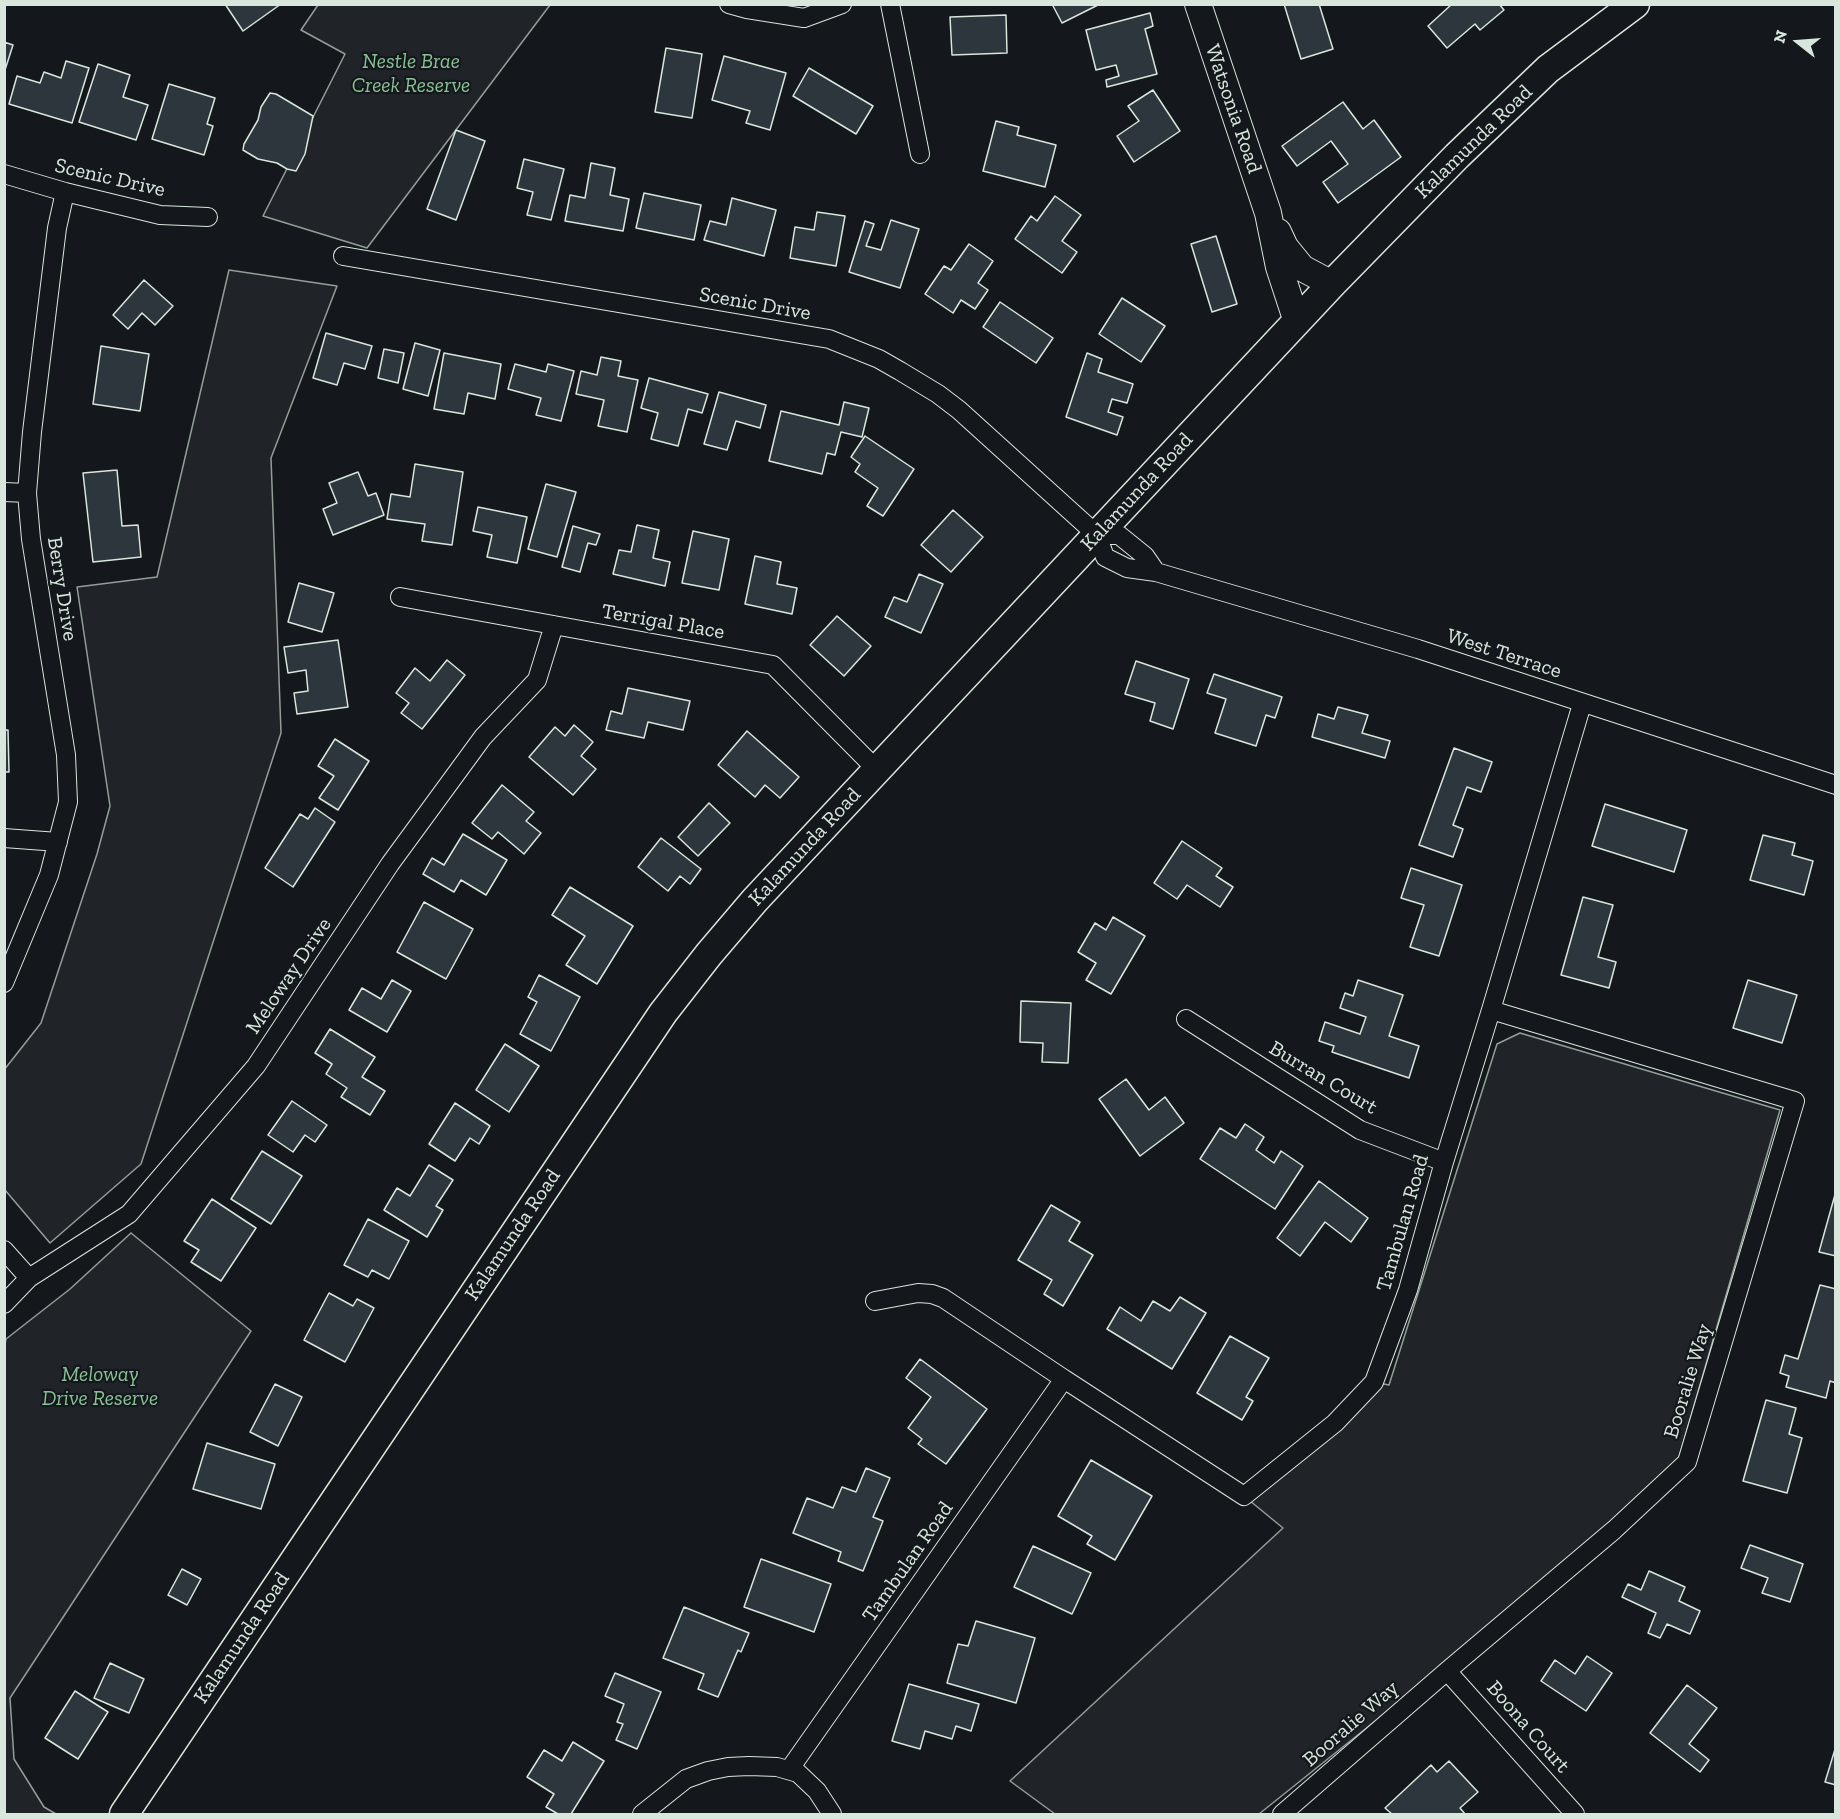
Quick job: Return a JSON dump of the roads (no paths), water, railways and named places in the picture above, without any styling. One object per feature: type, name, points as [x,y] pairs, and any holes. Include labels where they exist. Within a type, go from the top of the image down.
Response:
[{"type":"main road","name":"Kalamunda Road","points":[[124,1815],[663,1013],[709,954],[755,900],[1332,284],[1457,156],[1548,69],[1635,4]]},
{"type":"street","points":[[729,4],[804,18],[842,4]]},
{"type":"street","points":[[890,4],[920,154]]},
{"type":"street","name":"Watsonia Road","points":[[1198,4],[1268,213],[1279,267],[1297,322]]},
{"type":"street","name":"Scenic Drive","points":[[4,174],[65,192],[160,214],[208,217]]},
{"type":"street","name":"Berry Drive","points":[[4,983],[49,874],[68,802],[66,755],[31,539],[27,494],[32,432],[57,228],[65,192]]},
{"type":"street","name":"Watsonia Road","points":[[1268,213],[1285,247],[1302,268],[1332,284]]},
{"type":"street","name":"Scenic Drive","points":[[343,256],[829,339],[879,359],[938,394],[959,410],[1097,535]]},
{"type":"street","points":[[4,492],[27,494]]},
{"type":"street","name":"West Terrace","points":[[1097,535],[1119,535],[1145,556],[1156,572],[1418,649],[1836,785]]},
{"type":"street","name":"Terrigal Place","points":[[400,597],[773,664],[877,770]]},
{"type":"street","name":"Meloway Drive","points":[[4,1304],[28,1278],[129,1214],[256,1066],[397,854],[483,737],[537,680],[554,625]]},
{"type":"street","name":"Tambulan Road","points":[[875,1301],[918,1293],[943,1298],[1245,1496],[1335,1423],[1374,1382],[1408,1290],[1444,1162],[1582,704]]},
{"type":"street","points":[[4,838],[58,842]]},
{"type":"street","name":"Booralie Way","points":[[1282,1815],[1614,1530],[1687,1462],[1795,1101],[1491,1011]]},
{"type":"street","name":"Burran Court","points":[[1186,1019],[1360,1130],[1444,1162]]},
{"type":"street","points":[[4,1250],[28,1278]]},
{"type":"street","name":"Tambulan Road","points":[[789,1770],[1064,1378]]},
{"type":"street","name":"Boona Court","points":[[1447,1671],[1575,1815]]},
{"type":"street","points":[[642,1815],[687,1779],[708,1771],[749,1766],[777,1767],[798,1773],[817,1791],[832,1815]]},
{"type":"park label","name":"Nestle Brae Creek Reserve","points":[[411,74]]},
{"type":"park label","name":"Meloway Drive Reserve","points":[[100,1387]]}]
